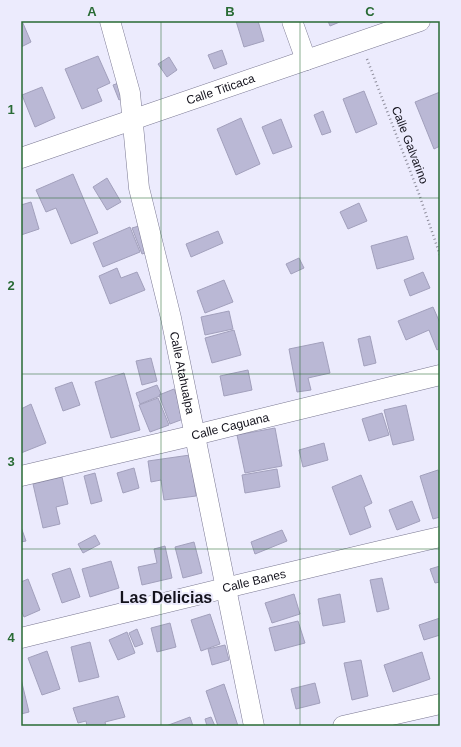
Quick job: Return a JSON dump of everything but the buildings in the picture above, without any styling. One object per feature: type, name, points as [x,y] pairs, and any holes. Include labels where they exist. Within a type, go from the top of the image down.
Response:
[{"type":"street","name":"Calle Atahualpa","points":[[110,21],[130,93],[139,188],[171,318],[254,726]]},
{"type":"street","points":[[292,21],[306,60]]},
{"type":"street","name":"Calle Titicaca","points":[[21,158],[420,21]]},
{"type":"street","name":"Calle Caguana","points":[[21,476],[440,375]]},
{"type":"street","name":"Calle Banes","points":[[21,638],[226,589],[282,573],[440,537]]},
{"type":"street","points":[[343,726],[440,704]]},
{"type":"path","name":"Calle Galvarino","points":[[360,41],[419,194],[440,256]]},
{"type":"district","name":"Las Delicias","points":[[166,597]]}]
